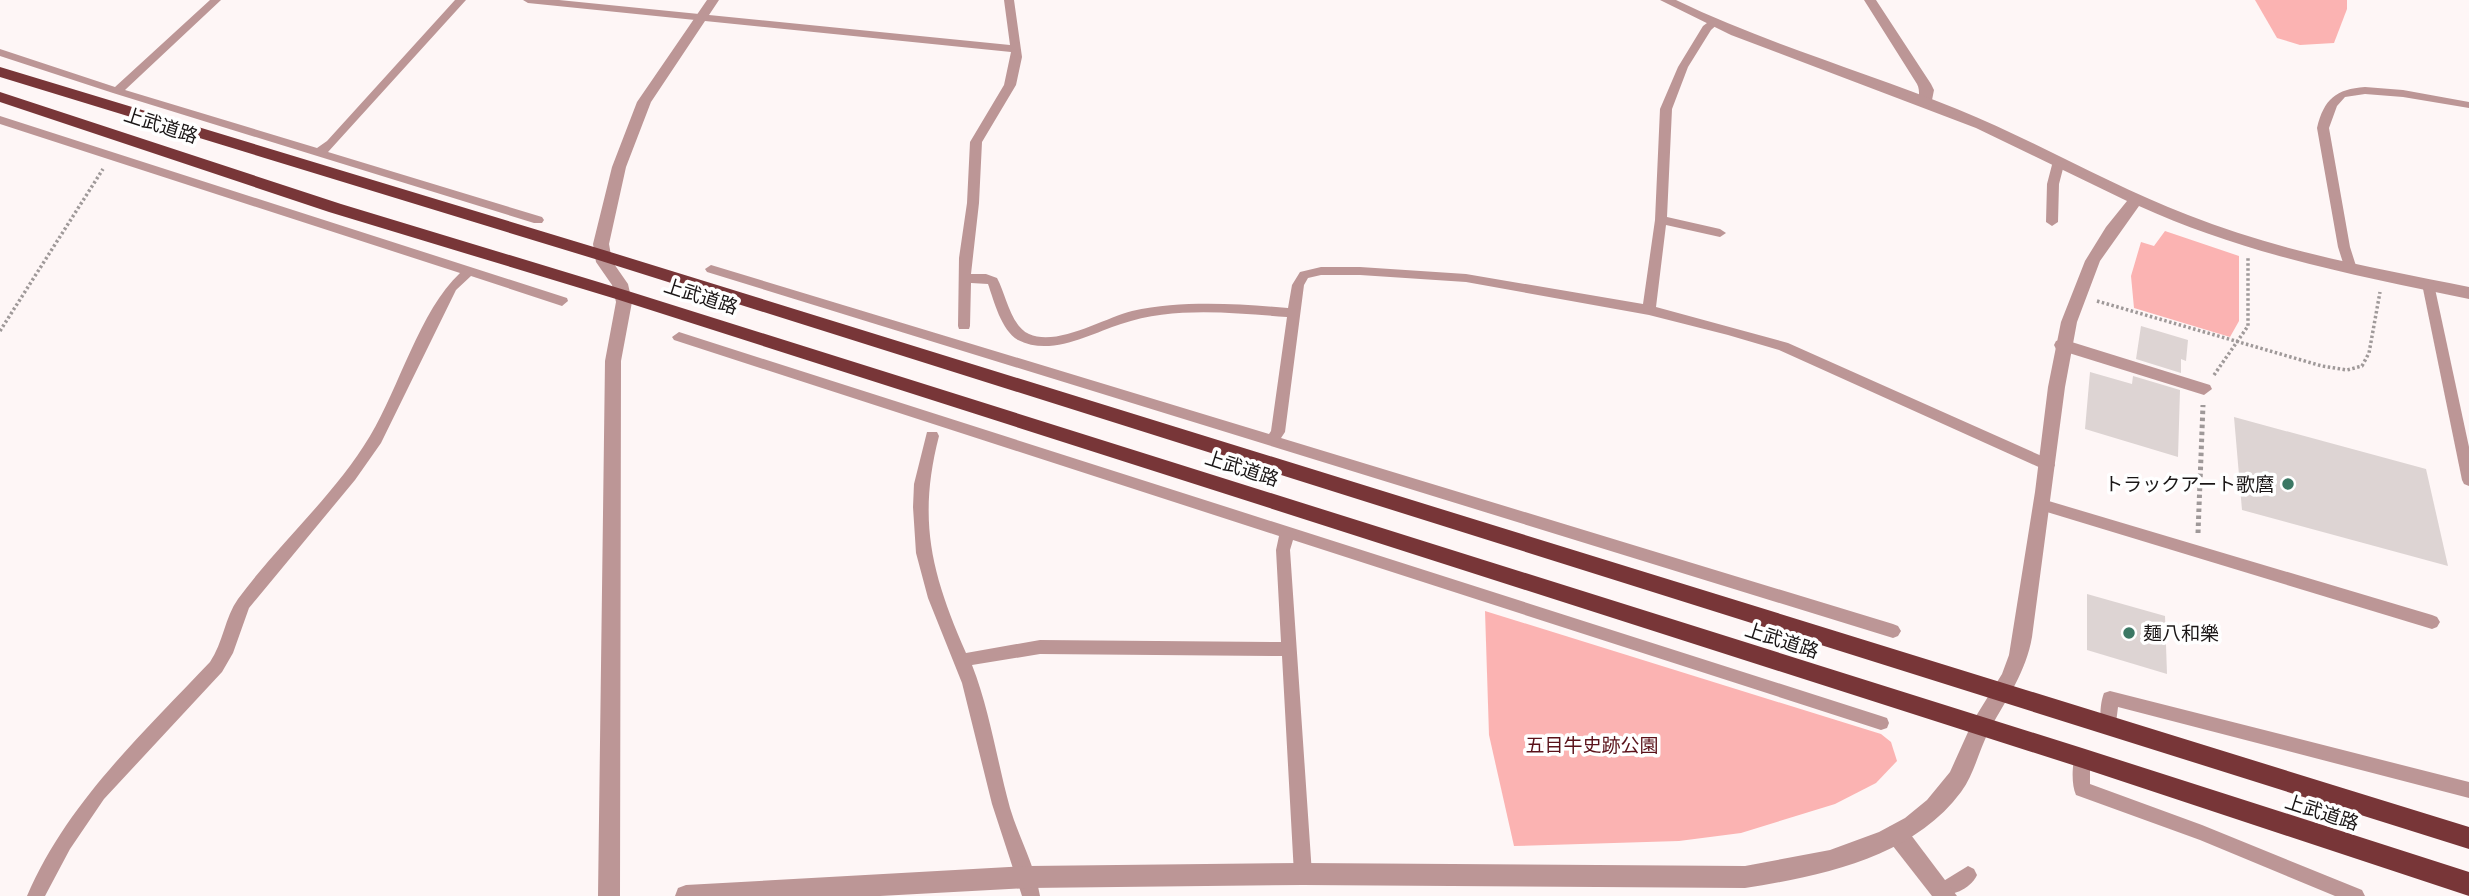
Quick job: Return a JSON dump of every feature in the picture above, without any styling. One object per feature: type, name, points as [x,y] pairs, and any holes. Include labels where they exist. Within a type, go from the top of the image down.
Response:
[{"type":"highway","name":"上武道路","points":[[0,72],[601,255],[2469,838]]},
{"type":"highway","name":"上武道路","points":[[0,97],[335,208],[998,414],[2082,758],[2469,884]]},
{"type":"street","points":[[609,896],[613,361],[624,311],[620,284],[601,255],[601,244],[619,167],[639,111],[658,77],[713,0]]},
{"type":"street","points":[[1666,0],[1714,22],[2011,137],[2136,200],[2232,238],[2351,268],[2469,293]]},
{"type":"street","points":[[1870,0],[1924,84],[1927,90],[1926,102]]},
{"type":"street","points":[[687,896],[1030,886],[1303,874],[1745,877],[1790,871],[1827,862],[1897,834],[1928,811],[1952,787],[1964,768],[1980,727],[2001,694],[2016,663],[2042,505],[2062,345],[2069,310],[2106,238],[2136,200]]},
{"type":"street","points":[[2062,345],[2204,389]]},
{"type":"street","points":[[1897,834],[1945,894]]},
{"type":"lane","points":[[117,91],[216,0]]},
{"type":"lane","points":[[320,152],[331,144],[461,0]]},
{"type":"lane","points":[[528,0],[1017,49]]},
{"type":"lane","points":[[964,326],[965,258],[973,203],[976,142],[1010,85],[1017,49],[1009,0]]},
{"type":"lane","points":[[1649,310],[1661,220],[1666,109],[1683,67],[1707,28],[1714,22]]},
{"type":"lane","points":[[0,52],[117,91],[538,220]]},
{"type":"lane","points":[[2351,268],[2344,247],[2323,128],[2329,110],[2339,96],[2348,92],[2397,92],[2469,105]]},
{"type":"lane","points":[[0,120],[562,300]]},
{"type":"lane","points":[[2052,222],[2053,184],[2059,161]]},
{"type":"lane","points":[[317,222],[335,208]]},
{"type":"lane","points":[[1661,220],[1720,233]]},
{"type":"lane","points":[[710,269],[1893,631]]},
{"type":"lane","points":[[36,896],[64,843],[98,793],[216,667],[225,653],[242,605],[366,454],[441,305],[452,287],[469,271]]},
{"type":"lane","points":[[1273,440],[1278,432],[1300,279],[1304,275],[1321,271],[1392,272],[1466,278],[1649,310],[1783,346],[2048,465]]},
{"type":"lane","points":[[966,279],[986,278],[993,281],[1011,323],[1020,335],[1035,341],[1049,342],[1130,316],[1188,308],[1294,313]]},
{"type":"lane","points":[[2428,284],[2469,480]]},
{"type":"lane","points":[[881,343],[894,325]]},
{"type":"lane","points":[[679,337],[983,437],[1881,723]]},
{"type":"lane","points":[[983,437],[998,414]]},
{"type":"lane","points":[[932,436],[922,472],[920,531],[932,584],[946,624],[963,660],[1012,843],[1030,886]]},
{"type":"lane","points":[[2042,505],[2432,622]]},
{"type":"lane","points":[[1562,555],[1568,533]]},
{"type":"lane","points":[[1287,534],[1283,550],[1303,874]]},
{"type":"lane","points":[[1660,652],[1667,627]]},
{"type":"lane","points":[[963,660],[1040,647],[1289,649]]},
{"type":"lane","points":[[2109,726],[2110,698],[2469,790]]},
{"type":"lane","points":[[2082,758],[2082,789],[2202,832],[2356,896]]},
{"type":"lane","points":[[1945,894],[1968,875]]},
{"type":"path","points":[[0,331],[100,172],[118,158]]},
{"type":"path","points":[[2077,293],[2110,306],[2237,344],[2347,370],[2362,366],[2369,353],[2381,286],[2379,274]]},
{"type":"green space","points":[[2255,0],[2347,0],[2347,9],[2334,43],[2300,45],[2277,38]]},
{"type":"green space","points":[[2165,231],[2239,256],[2239,321],[2230,337],[2134,308],[2131,276],[2141,242],[2154,246]]},
{"type":"green space","name":"五目牛史跡公園","points":[[1485,611],[1881,734],[1891,742],[1897,761],[1876,783],[1835,804],[1741,833],[1679,841],[1514,846],[1489,735]]},
{"type":"building","points":[[2141,326],[2188,340],[2186,361],[2181,359],[2181,373],[2136,359]]},
{"type":"building","points":[[2090,372],[2132,384],[2133,376],[2180,390],[2178,457],[2085,429]]},
{"type":"building","points":[[2234,417],[2426,469],[2448,566],[2242,510]]},
{"type":"building","points":[[2087,594],[2165,616],[2167,674],[2087,650]]},
{"type":"place","name":"トラックアート歌麿","points":[[2288,484]]},
{"type":"place","name":"麺八和樂","points":[[2129,633]]}]
